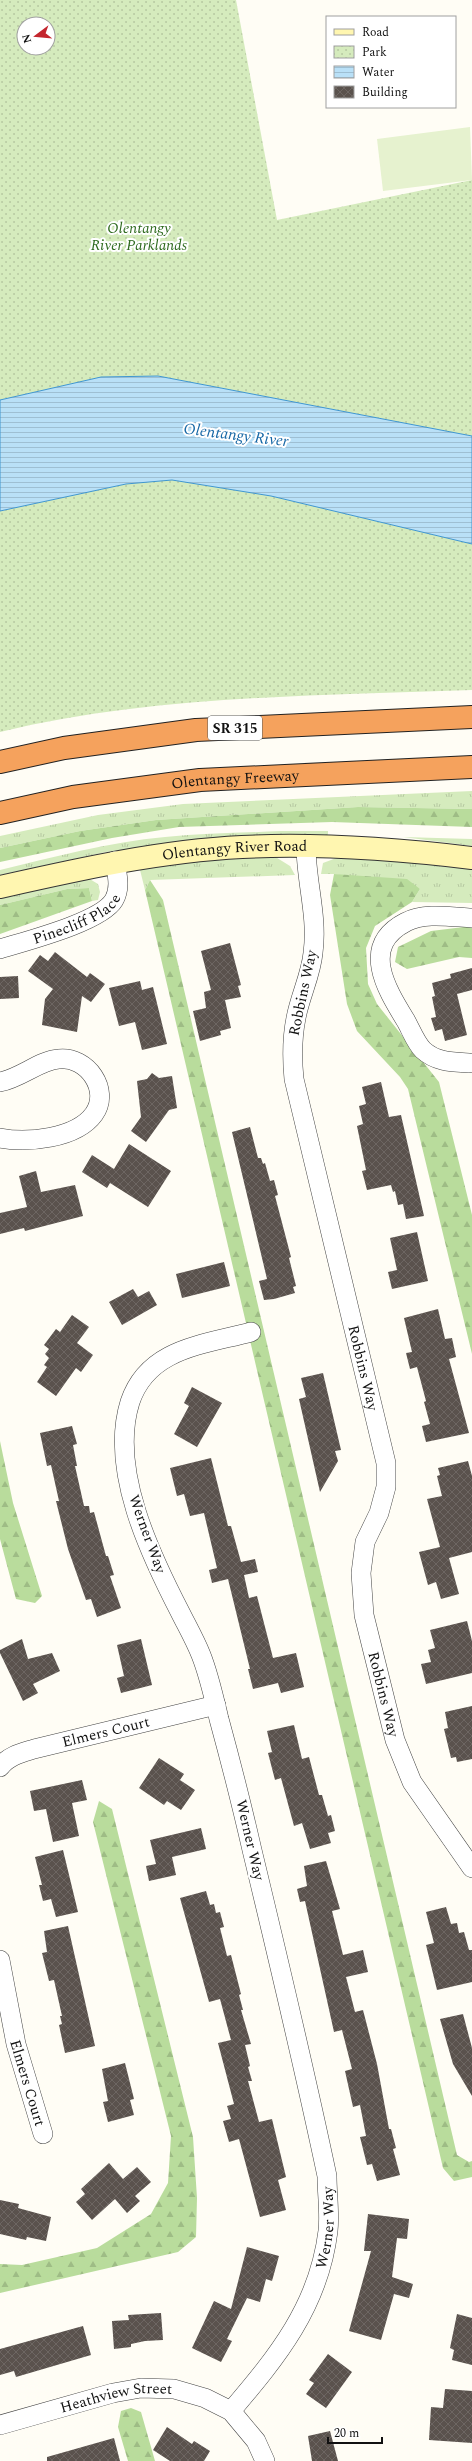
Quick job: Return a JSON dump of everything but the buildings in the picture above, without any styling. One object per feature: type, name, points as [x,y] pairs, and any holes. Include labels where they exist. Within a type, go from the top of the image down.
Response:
[{"type":"highway","name":"SR 315","points":[[0,762],[64,748],[196,730],[472,717]]},
{"type":"highway","name":"Olentangy Freeway","points":[[0,813],[72,797],[200,780],[472,767]]},
{"type":"main road","name":"Olentangy River Road","points":[[0,887],[115,861],[242,846],[374,848],[472,858]]},
{"type":"street","name":"Robbins Way","points":[[306,846],[306,863],[315,926],[313,954],[296,1018],[292,1053],[294,1079],[386,1463],[386,1487],[379,1513],[365,1542],[361,1573],[364,1615],[395,1740],[405,1768],[412,1782],[472,1868]]},
{"type":"street","name":"Pinecliff Place","points":[[0,949],[89,919],[108,908],[114,900],[118,888],[115,861]]},
{"type":"street","points":[[469,1063],[443,1061],[423,1049],[386,988],[380,963],[388,938],[395,928],[407,921],[433,917],[472,918]]},
{"type":"street","points":[[0,1082],[11,1080],[53,1060],[68,1059],[89,1069],[97,1082],[99,1098],[95,1112],[90,1118],[62,1134],[30,1141],[0,1138]]},
{"type":"street","name":"Werner Way","points":[[231,2411],[270,2364],[298,2323],[316,2278],[328,2231],[327,2184],[315,2122],[261,1888],[216,1705],[201,1655],[151,1553],[140,1521],[130,1487],[126,1430],[130,1404],[138,1384],[149,1369],[167,1356],[251,1332]]},
{"type":"street","name":"Elmers Court","points":[[0,1767],[4,1761],[17,1754],[34,1749],[216,1705]]},
{"type":"street","name":"Elmers Court","points":[[0,1960],[16,2044],[43,2134]]},
{"type":"street","name":"Heathview Street","points":[[0,2425],[113,2393],[141,2388],[174,2388],[205,2398],[231,2411]]},
{"type":"street","points":[[231,2411],[256,2441],[265,2461]]},
{"type":"green space","name":"Olentangy River Parklands","points":[[0,0],[236,0],[277,220],[472,180],[472,436],[158,376],[101,377],[0,400]]},
{"type":"green space","points":[[470,127],[472,180],[383,191],[377,139]]},
{"type":"green space","points":[[172,480],[271,496],[472,544],[472,690],[294,696],[176,704],[58,720],[0,732],[0,511],[126,484]]},
{"type":"green space","points":[[472,791],[472,809],[358,807],[156,820],[80,831],[0,848],[0,836],[98,815],[183,804]]},
{"type":"green space","points":[[358,807],[472,809],[472,827],[332,822],[179,827],[112,838],[0,862],[0,848],[80,831],[156,820]]},
{"type":"green space","points":[[281,831],[328,831],[328,836],[167,844],[106,852],[0,875],[0,870],[82,850],[123,842],[179,836]]},
{"type":"green space","points":[[403,837],[472,839],[472,846]]},
{"type":"green space","points":[[274,856],[290,866],[295,875],[150,880],[145,890],[140,870],[172,862],[206,858]]},
{"type":"green space","points":[[339,857],[390,859],[472,867],[472,903],[412,902],[420,889],[334,874],[321,874],[323,863]]},
{"type":"green space","points":[[334,874],[407,879],[420,889],[412,902],[375,926],[366,948],[368,984],[377,1004],[439,1082],[472,1215],[472,1354],[408,1089],[400,1077],[357,1031],[347,1004],[330,895]]},
{"type":"green space","points":[[88,878],[98,884],[100,892],[98,900],[92,901],[89,888],[67,889],[0,905],[0,897]]},
{"type":"green space","points":[[150,880],[163,900],[457,2155],[469,2162],[472,2161],[472,2177],[454,2181],[443,2168],[145,890]]},
{"type":"green space","points":[[89,888],[92,901],[0,934],[0,905],[67,889]]},
{"type":"green space","points":[[472,926],[472,958],[459,957],[407,969],[395,962],[398,947],[431,931]]},
{"type":"green space","points":[[0,1441],[13,1503],[42,1596],[35,1603],[16,1599],[0,1539]]},
{"type":"green space","points":[[99,1801],[112,1809],[193,2137],[197,2198],[196,2237],[178,2252],[0,2293],[0,2264],[22,2265],[97,2248],[151,2214],[168,2183],[171,2136],[93,1822]]},
{"type":"green space","points":[[131,2408],[141,2412],[155,2461],[128,2461],[118,2427],[121,2411]]},
{"type":"water","name":"Olentangy River","points":[[158,376],[472,436],[472,544],[271,496],[172,480],[126,484],[0,511],[0,400],[101,377]]}]
